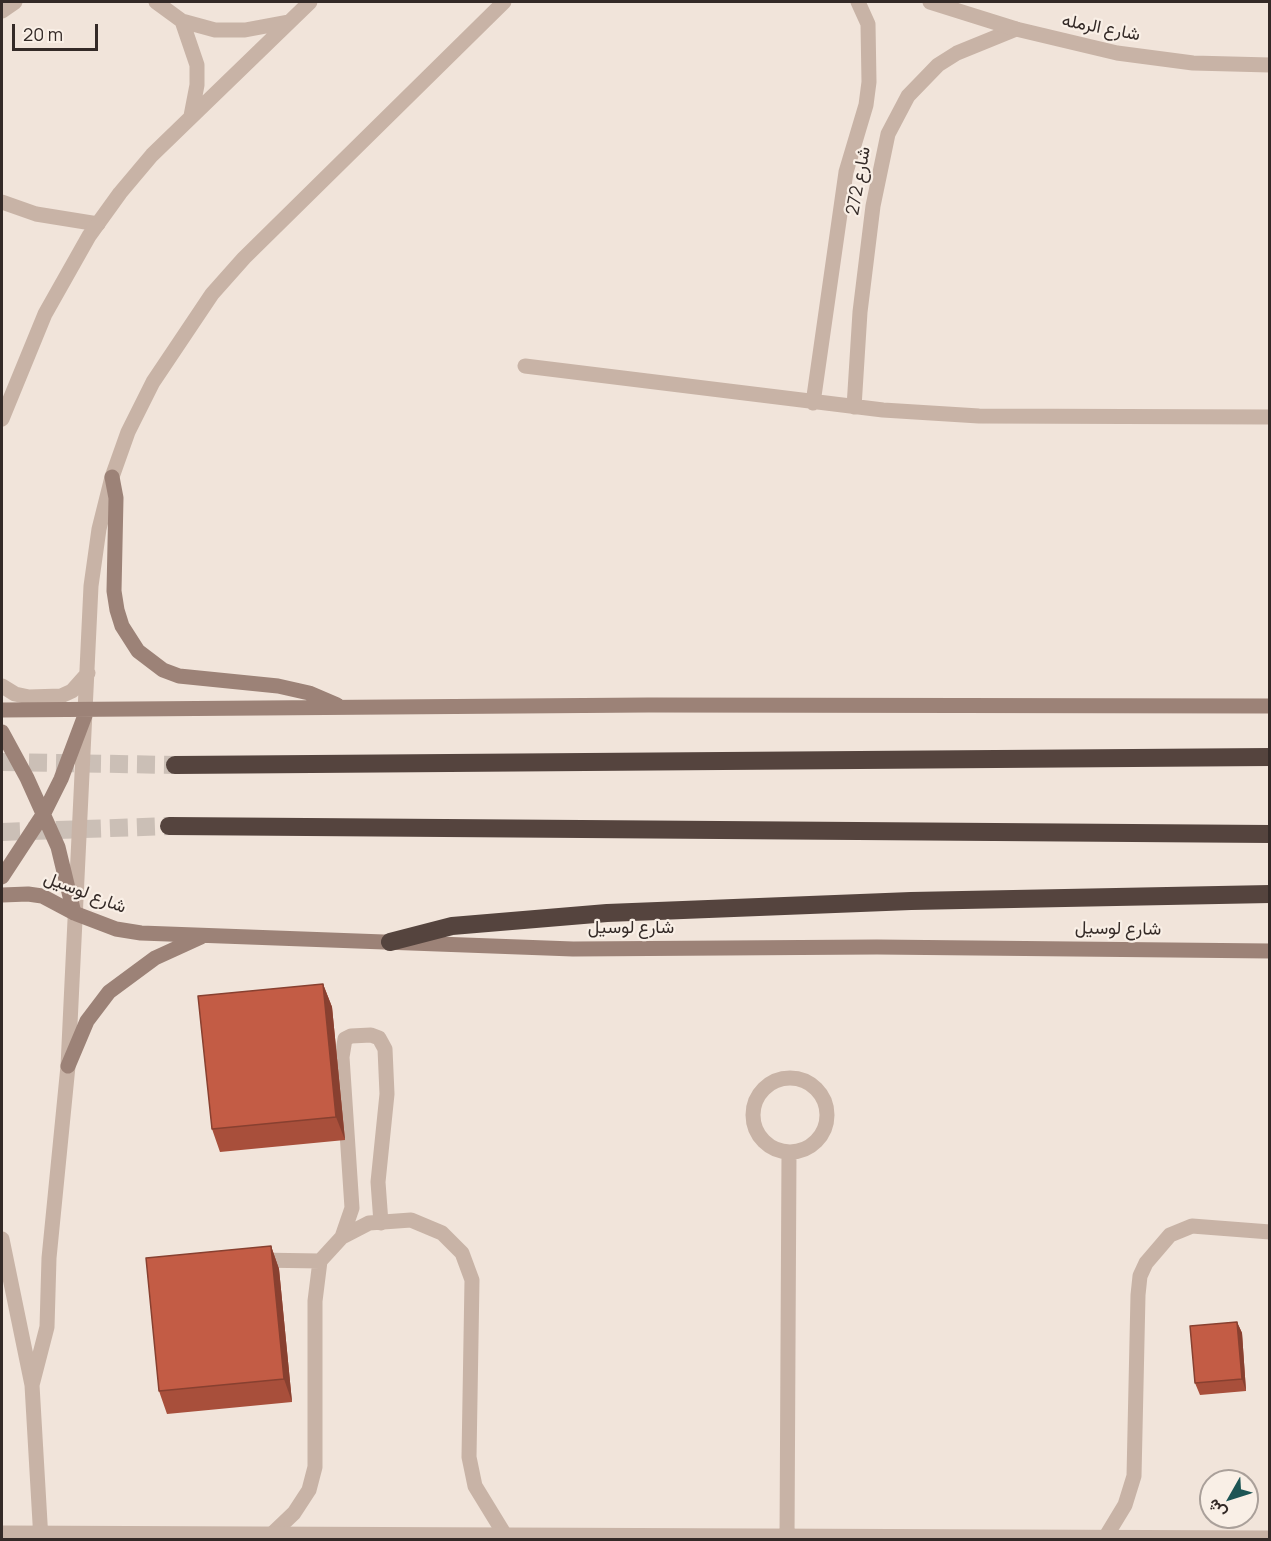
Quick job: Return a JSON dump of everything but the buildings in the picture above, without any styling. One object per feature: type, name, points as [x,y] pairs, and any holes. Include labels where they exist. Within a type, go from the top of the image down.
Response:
[{"type":"highway","points":[[175,765],[1269,757]]},
{"type":"highway","points":[[170,826],[1269,834]]},
{"type":"highway","points":[[390,942],[452,926],[607,913],[899,901],[1269,894]]},
{"type":"street","points":[[2,11],[15,2]]},
{"type":"street","points":[[156,2],[182,21],[215,30],[244,30],[289,22]]},
{"type":"street","points":[[2,419],[45,314],[98,224],[152,155],[310,2]]},
{"type":"street","points":[[32,1385],[47,1327],[49,1258],[68,1066],[74,913],[87,710],[91,586],[99,529],[112,477],[129,432],[153,382],[212,294],[252,250],[504,2]]},
{"type":"street","name":"شارع 272","points":[[813,403],[846,172],[866,105],[869,82],[868,24],[858,2]]},
{"type":"street","name":"شارع الرمله","points":[[930,2],[1016,29],[1118,53],[1193,63],[1269,65]]},
{"type":"street","points":[[182,21],[197,65],[197,85],[191,116]]},
{"type":"street","name":"شارع 272","points":[[854,407],[860,312],[873,206],[888,134],[908,96],[938,65],[957,53],[1016,29]]},
{"type":"street","points":[[2,202],[36,214],[98,224]]},
{"type":"street","points":[[525,366],[813,403],[979,416],[1269,417]]},
{"type":"street","points":[[112,477],[116,498],[114,591],[122,626],[138,651],[163,670],[179,676],[278,686],[309,693],[342,708]]},
{"type":"street","points":[[2,686],[15,694],[29,697],[61,696],[76,687],[88,673]]},
{"type":"street","points":[[2,710],[636,705],[1269,706]]},
{"type":"street","points":[[2,877],[44,813],[61,780],[87,710]]},
{"type":"street","points":[[2,732],[44,813],[58,847],[74,913]]},
{"type":"street","name":"شارع لوسيل","points":[[2,895],[14,893],[42,896],[74,913],[116,929],[141,933],[573,949],[889,948],[1269,951]]},
{"type":"street","points":[[68,1066],[87,1021],[109,992],[155,958],[206,934]]},
{"type":"street","points":[[342,1237],[352,1208],[342,1058],[345,1039],[351,1036],[371,1035],[380,1038],[385,1049],[387,1094],[378,1182],[381,1223]]},
{"type":"street","points":[[789,1077],[813,1085],[821,1094],[828,1112],[825,1131],[818,1141],[807,1149],[789,1152],[771,1146],[762,1138],[753,1115],[758,1096],[766,1087],[789,1077]]},
{"type":"street","points":[[787,1538],[789,1152]]},
{"type":"street","points":[[272,1534],[294,1513],[309,1490],[315,1467],[315,1301],[320,1261],[342,1237],[369,1223],[411,1220],[442,1233],[462,1253],[472,1280],[469,1456],[475,1486],[505,1535]]},
{"type":"street","points":[[1105,1538],[1125,1505],[1134,1476],[1138,1294],[1140,1276],[1146,1263],[1152,1252],[1170,1235],[1192,1226],[1269,1232]]},
{"type":"street","points":[[2,1239],[32,1385],[41,1536]]},
{"type":"street","points":[[239,1260],[320,1261]]},
{"type":"street","points":[[2,1533],[41,1536],[272,1534],[787,1538],[1269,1538]]},
{"type":"tunnel","points":[[2,762],[175,765]]},
{"type":"tunnel","points":[[2,832],[169,826]]}]
